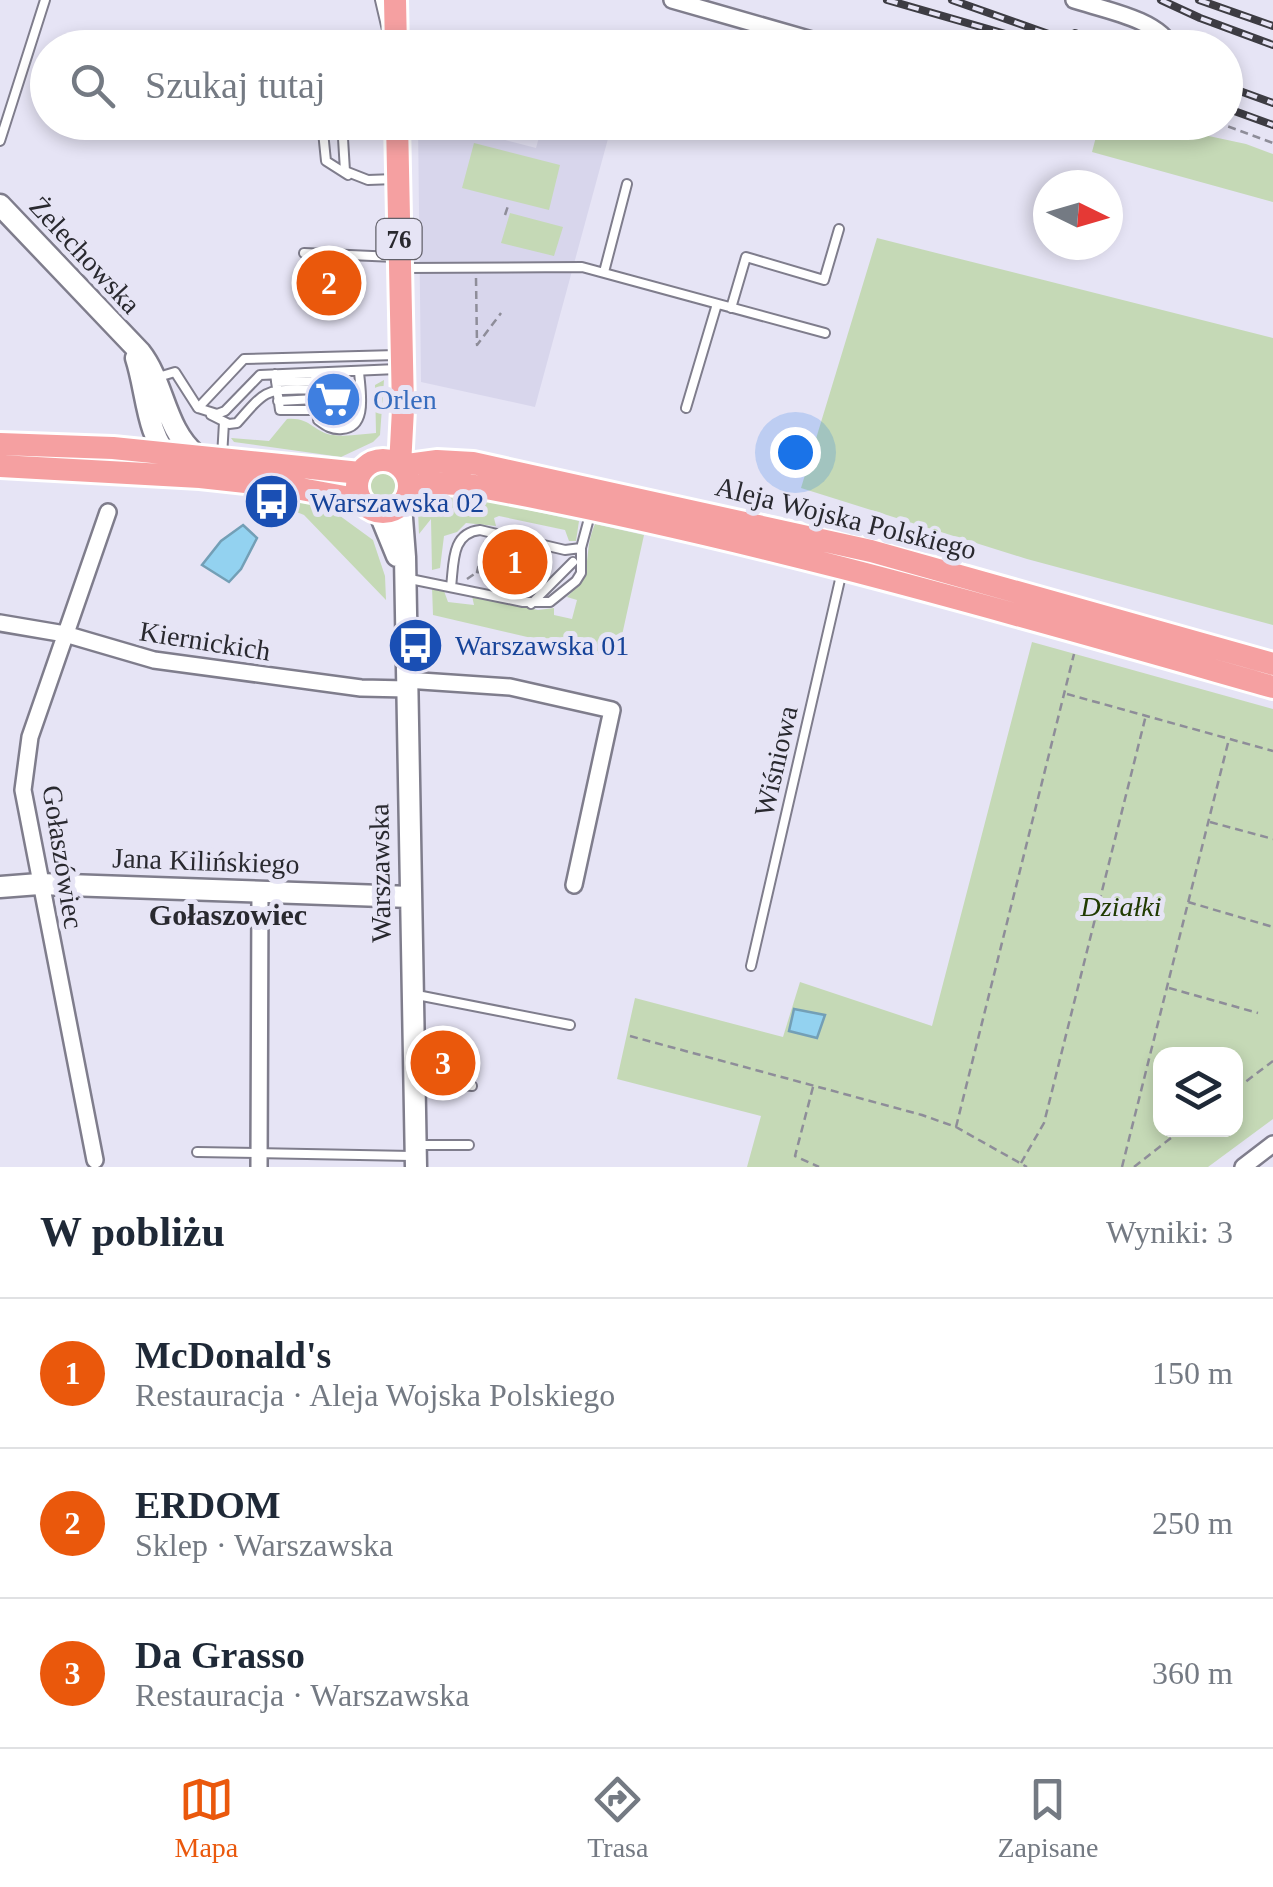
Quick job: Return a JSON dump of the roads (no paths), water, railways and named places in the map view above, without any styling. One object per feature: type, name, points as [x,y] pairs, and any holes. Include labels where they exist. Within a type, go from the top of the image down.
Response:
[{"type":"main road","points":[[396,0],[396,30]]},
{"type":"main road","name":"76","points":[[390,462],[402,370],[397,140]]},
{"type":"main road","name":"Żelechowska","points":[[0,205],[140,352],[149,386],[154,435],[164,453]]},
{"type":"main road","points":[[113,448],[140,436],[145,426],[149,386]]},
{"type":"main road","name":"Żelechowska","points":[[149,386],[198,466]]},
{"type":"main road","points":[[0,444],[164,453],[198,466]]},
{"type":"main road","points":[[0,466],[198,466],[222,457],[360,473]]},
{"type":"main road","points":[[370,462],[390,462],[408,476],[387,502],[356,484],[370,462]]},
{"type":"main road","name":"Aleja Wojska Polskiego","points":[[390,462],[473,464],[811,537],[1273,664]]},
{"type":"main road","name":"Aleja Wojska Polskiego","points":[[198,466],[290,487],[387,502],[429,483],[464,484],[843,566],[1273,686]]},
{"type":"main road","name":"Warszawska","points":[[387,502],[404,578],[416,1156]]},
{"type":"main road","name":"Jana Kilińskiego","points":[[0,887],[39,884],[411,897]]},
{"type":"street","points":[[672,0],[777,30]]},
{"type":"street","points":[[1074,0],[1158,30]]},
{"type":"street","name":"Gołaszówiec","points":[[95,1160],[25,813],[25,767],[30,737],[108,512]]},
{"type":"street","name":"Kiernickich","points":[[0,623],[65,634],[154,660],[361,688],[510,687],[612,710],[574,885]]},
{"type":"street","points":[[259,1160],[260,890]]},
{"type":"street","points":[[1243,1167],[1273,1144]]},
{"type":"lane","points":[[35,30],[45,0]]},
{"type":"lane","points":[[380,0],[388,30]]},
{"type":"lane","points":[[0,141],[30,47]]},
{"type":"lane","points":[[324,140],[326,161],[335,170],[377,180],[398,179]]},
{"type":"lane","points":[[342,140],[342,161],[353,176]]},
{"type":"lane","points":[[604,272],[627,184]]},
{"type":"lane","points":[[731,308],[746,257],[824,280],[840,229]]},
{"type":"lane","points":[[304,254],[476,268],[582,267],[826,332]]},
{"type":"lane","points":[[686,408],[717,304]]},
{"type":"lane","points":[[198,408],[244,359],[402,370]]},
{"type":"lane","points":[[149,386],[175,372],[198,408],[224,422],[237,424],[255,400],[277,387],[316,386],[360,371],[402,370]]},
{"type":"lane","points":[[316,386],[318,420],[328,428],[348,429],[356,425],[360,416],[360,371]]},
{"type":"lane","points":[[210,414],[225,411],[260,375],[277,387],[316,386]]},
{"type":"lane","points":[[277,387],[280,410],[316,410]]},
{"type":"lane","points":[[222,457],[225,411]]},
{"type":"lane","points":[[404,578],[531,604],[550,602],[580,576],[581,548],[591,511]]},
{"type":"lane","points":[[450,587],[458,541],[468,532],[480,530],[565,550],[581,548]]},
{"type":"lane","points":[[565,550],[580,576]]},
{"type":"lane","points":[[531,604],[573,562]]},
{"type":"lane","name":"Wiśniowa","points":[[751,966],[843,566]]},
{"type":"lane","points":[[413,994],[570,1024]]},
{"type":"lane","points":[[415,1080],[472,1086]]},
{"type":"lane","points":[[197,1152],[259,1160],[416,1156],[470,1145]]},
{"type":"water","points":[[243,525],[257,538],[241,569],[229,582],[202,565],[221,541]]},
{"type":"water","points":[[794,1009],[825,1015],[817,1038],[789,1031]]},
{"type":"railway","points":[[887,0],[991,30]]},
{"type":"railway","points":[[952,0],[1037,30]]},
{"type":"railway","points":[[1161,0],[1232,30]]},
{"type":"railway","points":[[1199,0],[1273,26]]},
{"type":"railway","points":[[1243,34],[1273,45]]},
{"type":"railway","points":[[1243,92],[1273,103]]},
{"type":"railway","points":[[1243,114],[1273,125]]},
{"type":"place","name":"ERDOM","points":[[329,283]]},
{"type":"place","name":"Orlen","points":[[334,399]]},
{"type":"place","name":"Warszawska 02","points":[[271,502]]},
{"type":"place","name":"McDonald's","points":[[515,562]]},
{"type":"place","name":"Warszawska 01","points":[[416,645]]},
{"type":"place","name":"Da Grasso","points":[[443,1063]]},
{"type":"district","name":"Gołaszowiec","points":[[228,914]]},
{"type":"park label","name":"Działki","points":[[1121,906]]}]
